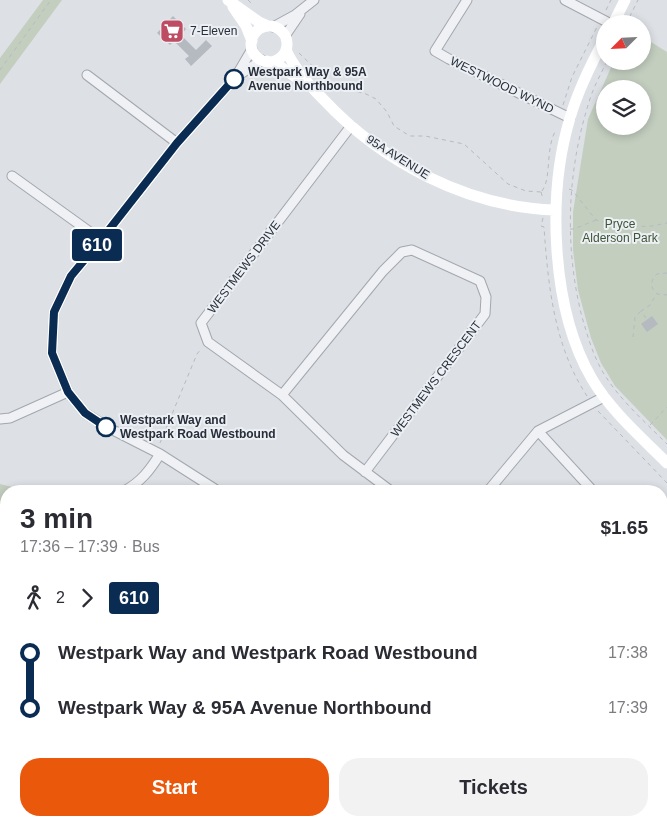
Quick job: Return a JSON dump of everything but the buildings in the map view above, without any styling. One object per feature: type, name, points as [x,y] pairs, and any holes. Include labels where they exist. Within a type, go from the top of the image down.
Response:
[{"type":"street","points":[[209,485],[160,454],[106,427],[85,413],[68,392],[52,353],[54,312],[71,276],[177,143],[234,78],[252,45],[255,33],[307,6],[314,0]]},
{"type":"street","name":"WESTWOOD WYND","points":[[467,0],[435,51],[570,118]]},
{"type":"street","points":[[565,0],[596,16]]},
{"type":"street","points":[[617,15],[625,0]]},
{"type":"street","points":[[230,2],[259,22],[282,31],[292,51],[275,60],[264,60],[234,78]]},
{"type":"street","points":[[230,2],[246,26],[255,54],[264,60]]},
{"type":"street","points":[[285,36],[307,6]]},
{"type":"street","name":"95A AVENUE","points":[[292,51],[290,59],[314,90],[338,116],[384,151],[412,169],[483,198],[529,209],[555,210]]},
{"type":"street","points":[[596,56],[581,86],[570,118],[560,166],[555,210],[550,228],[575,345],[592,380],[615,410],[667,463]]},
{"type":"street","name":"95A AVENUE","points":[[264,60],[281,67],[314,90]]},
{"type":"street","points":[[87,75],[177,143]]},
{"type":"street","name":"WESTMEWS DRIVE","points":[[208,342],[201,324],[351,126]]},
{"type":"street","points":[[12,176],[101,240]]},
{"type":"street","name":"WESTMEWS CRESCENT","points":[[282,395],[383,271],[402,252],[412,250],[480,281],[486,297],[485,314],[365,472]]},
{"type":"street","points":[[208,342],[282,395],[343,454],[383,485]]},
{"type":"street","points":[[0,419],[10,418],[68,392]]},
{"type":"street","points":[[493,485],[538,431],[604,397]]},
{"type":"street","points":[[538,431],[588,485]]},
{"type":"street","points":[[134,485],[149,471],[160,454]]},
{"type":"path","points":[[0,70],[51,0]]},
{"type":"path","points":[[630,15],[638,0]]},
{"type":"path","points":[[292,51],[331,84],[366,94],[376,99],[387,112],[394,126],[410,136],[425,136],[464,144],[508,184],[526,191],[541,192]]},
{"type":"path","points":[[603,70],[590,98],[581,133],[572,190],[569,229],[577,295],[595,358],[605,375],[617,392],[667,444]]},
{"type":"path","points":[[557,188],[572,190],[596,220],[623,228],[667,223]]},
{"type":"path","points":[[569,229],[574,229],[596,220]]},
{"type":"path","points":[[667,273],[657,274],[652,280],[652,288],[657,294],[667,295]]},
{"type":"path","points":[[633,337],[635,316],[650,305],[657,294]]},
{"type":"path","points":[[641,311],[646,318]]},
{"type":"path","points":[[160,454],[160,442],[197,354],[208,342]]},
{"type":"path","points":[[649,426],[667,408]]},
{"type":"green space","points":[[43,0],[62,0],[0,84],[0,58]]},
{"type":"green space","name":"Pryce Alderson Park","points":[[651,42],[667,52],[667,440],[615,386],[601,363],[591,338],[578,290],[573,250],[573,212],[588,119],[596,101],[596,135],[651,135],[651,80],[605,80],[610,70],[651,70]]},
{"type":"bus line","name":"610","points":[[106,427],[85,413],[68,392],[52,353],[54,312],[71,276],[177,143],[234,79]]},
{"type":"place","name":"7-Eleven","points":[[172,31]]},
{"type":"place","name":"Westpark Way & 95A Avenue Northbound","points":[[234,79]]},
{"type":"place","name":"Westpark Way and Westpark Road Westbound","points":[[106,427]]}]
